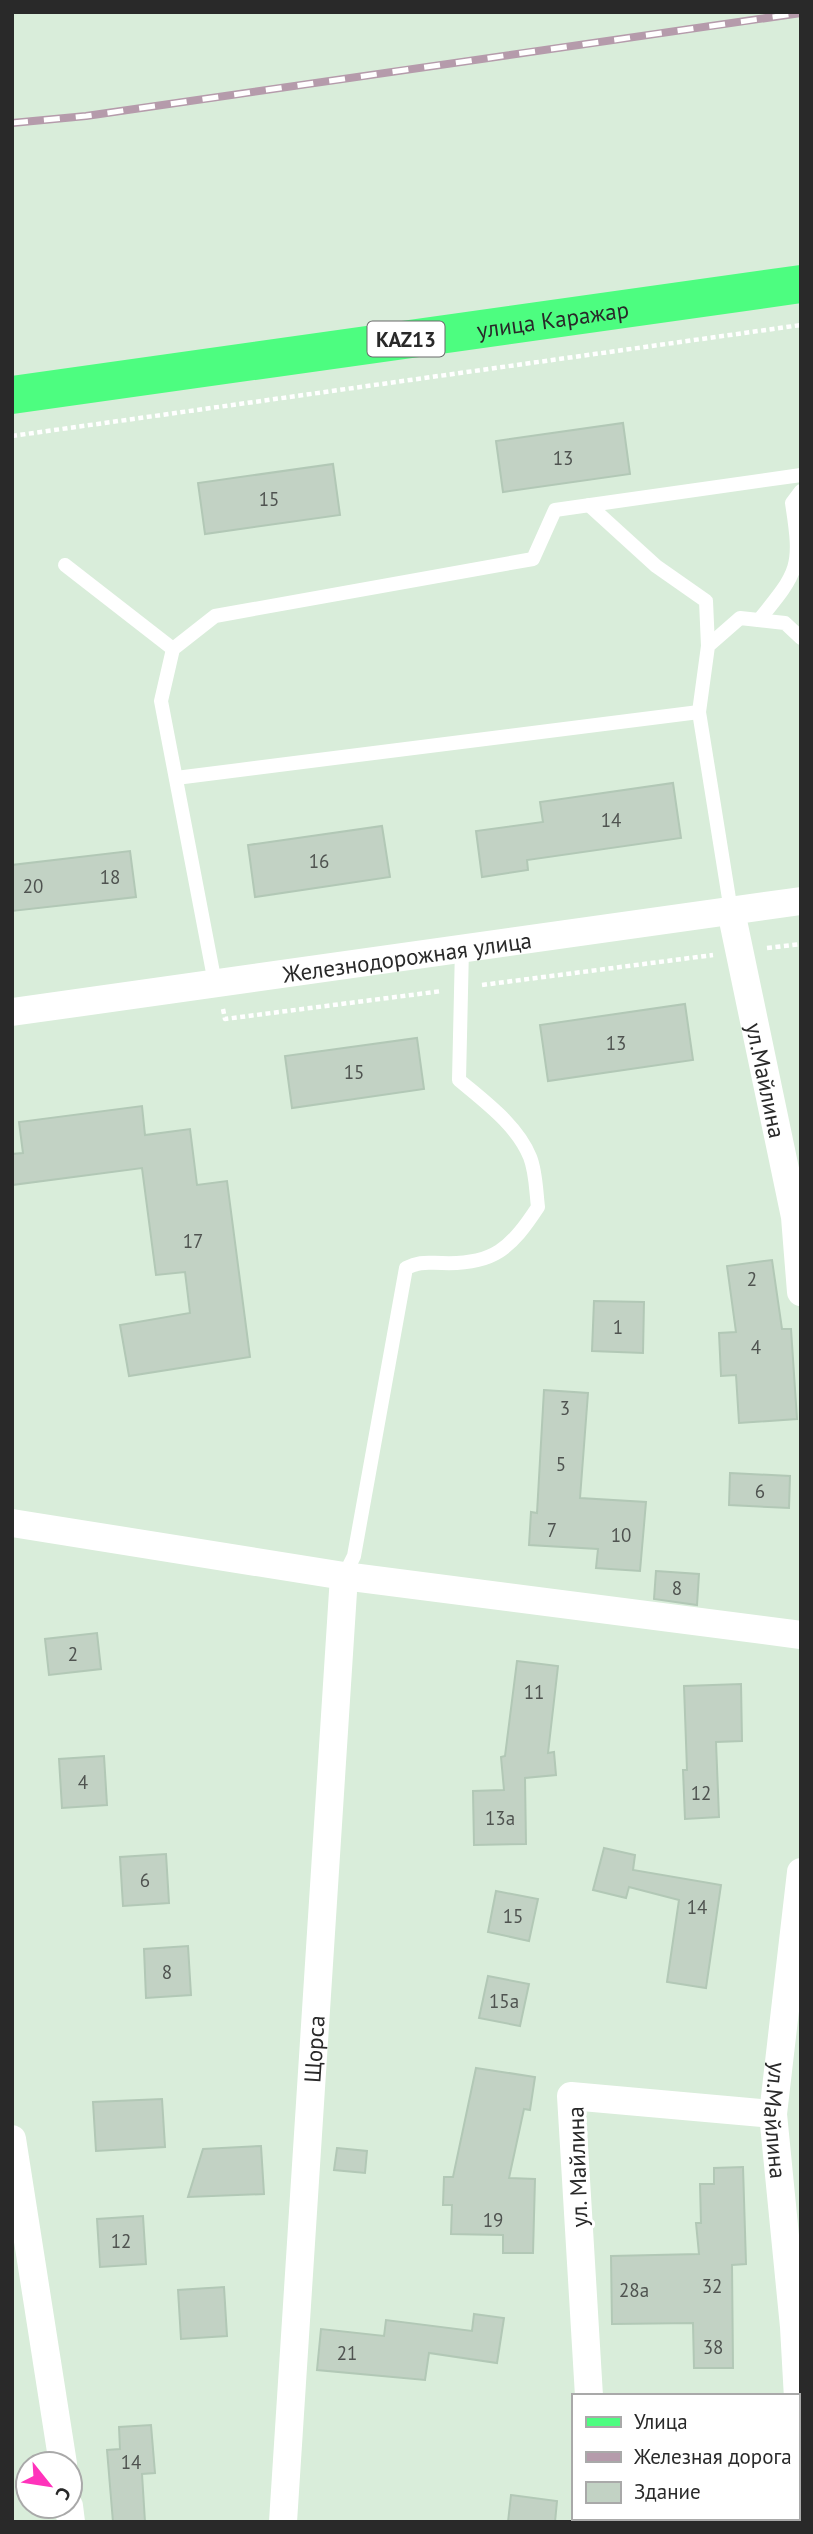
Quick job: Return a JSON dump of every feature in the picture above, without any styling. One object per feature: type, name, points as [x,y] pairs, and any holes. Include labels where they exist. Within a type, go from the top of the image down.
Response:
[{"type":"main road","name":"улица Каражар","points":[[12,394],[801,284]]},
{"type":"street","name":"Железнодорожная улица","points":[[12,1012],[801,901]]},
{"type":"street","name":"ул.Майлина","points":[[732,911],[795,1217],[801,1292]]},
{"type":"street","points":[[12,1523],[344,1576],[801,1635]]},
{"type":"street","name":"Щорса","points":[[283,2522],[344,1576]]},
{"type":"street","name":"ул.Майлина","points":[[798,2394],[794,2326],[773,2114],[801,1872]]},
{"type":"street","name":"ул. Майлина","points":[[589,2394],[571,2096],[773,2114]]},
{"type":"street","points":[[12,2139],[61,2450]]},
{"type":"street","name":"ул.Майлина","points":[[799,2416],[801,2452]]},
{"type":"lane","points":[[215,983],[161,701],[173,649],[215,616],[533,559],[555,510],[801,475]]},
{"type":"lane","points":[[759,620],[790,582],[799,548],[792,503],[801,491]]},
{"type":"lane","points":[[589,505],[656,566],[706,601],[708,646],[699,712],[732,911]]},
{"type":"lane","points":[[65,565],[173,649]]},
{"type":"lane","points":[[708,646],[740,618],[785,623],[801,638]]},
{"type":"lane","points":[[176,778],[699,712]]},
{"type":"lane","points":[[344,1576],[354,1556],[406,1268],[421,1261],[481,1262],[515,1241],[538,1207],[531,1159],[522,1141],[502,1117],[459,1080],[462,948]]},
{"type":"path","points":[[12,436],[801,325]]},
{"type":"path","points":[[211,1012],[224,1009],[225,1019],[801,944]]},
{"type":"building","points":[[623,423],[630,474],[503,492],[496,441]]},
{"type":"building","points":[[333,464],[340,515],[205,534],[198,483]]},
{"type":"building","points":[[673,783],[681,838],[527,860],[528,870],[482,877],[476,831],[543,822],[540,802]]},
{"type":"building","points":[[382,826],[390,877],[255,897],[248,845]]},
{"type":"building","points":[[130,851],[136,897],[12,911],[12,865]]},
{"type":"building","points":[[685,1004],[693,1060],[548,1081],[540,1025]]},
{"type":"building","points":[[417,1038],[424,1089],[292,1108],[285,1056]]},
{"type":"building","points":[[142,1106],[145,1135],[190,1129],[197,1185],[227,1181],[250,1357],[129,1376],[120,1325],[190,1313],[185,1272],[156,1275],[142,1168],[12,1185],[12,1154],[23,1153],[19,1122]]},
{"type":"building","points":[[772,1260],[782,1329],[791,1329],[797,1419],[739,1423],[736,1375],[721,1376],[719,1333],[736,1332],[727,1266]]},
{"type":"building","points":[[594,1301],[644,1302],[643,1353],[592,1351]]},
{"type":"building","points":[[544,1390],[588,1393],[580,1498],[646,1502],[640,1571],[596,1568],[598,1549],[529,1545],[531,1512],[537,1513]]},
{"type":"building","points":[[730,1473],[790,1476],[789,1508],[729,1505]]},
{"type":"building","points":[[656,1571],[699,1574],[697,1605],[654,1599]]},
{"type":"building","points":[[97,1633],[101,1669],[49,1675],[45,1639]]},
{"type":"building","points":[[517,1661],[558,1666],[548,1753],[554,1752],[556,1775],[525,1778],[526,1844],[474,1845],[473,1791],[504,1790],[501,1757],[505,1756]]},
{"type":"building","points":[[741,1684],[742,1741],[716,1742],[719,1817],[685,1819],[683,1770],[687,1770],[684,1686]]},
{"type":"building","points":[[104,1756],[107,1805],[62,1808],[59,1759]]},
{"type":"building","points":[[604,1848],[635,1855],[633,1870],[721,1885],[706,1988],[667,1982],[679,1900],[629,1887],[626,1898],[593,1890]]},
{"type":"building","points":[[166,1854],[169,1903],[123,1906],[120,1857]]},
{"type":"building","points":[[496,1891],[538,1899],[529,1941],[488,1932]]},
{"type":"building","points":[[188,1946],[191,1995],[146,1998],[144,1949]]},
{"type":"building","points":[[488,1976],[529,1984],[520,2026],[479,2018]]},
{"type":"building","points":[[476,2068],[535,2077],[530,2110],[524,2109],[509,2178],[535,2179],[533,2253],[503,2253],[503,2235],[451,2234],[452,2205],[443,2205],[444,2177],[453,2177]]},
{"type":"building","points":[[162,2099],[165,2147],[96,2151],[93,2102]]},
{"type":"building","points":[[261,2146],[264,2194],[188,2197],[203,2149]]},
{"type":"building","points":[[337,2148],[367,2151],[365,2173],[334,2170]]},
{"type":"building","points":[[743,2167],[746,2264],[732,2265],[733,2368],[694,2368],[693,2323],[612,2324],[611,2256],[699,2254],[696,2223],[701,2223],[700,2184],[714,2184],[714,2168]]},
{"type":"building","points":[[143,2216],[146,2264],[100,2267],[97,2219]]},
{"type":"building","points":[[224,2287],[227,2336],[181,2339],[178,2290]]},
{"type":"building","points":[[474,2314],[504,2318],[497,2363],[429,2353],[425,2380],[317,2370],[321,2329],[384,2336],[386,2320],[472,2331]]},
{"type":"building","points":[[151,2425],[155,2473],[142,2474],[145,2522],[113,2522],[107,2450],[120,2449],[119,2427]]},
{"type":"building","points":[[511,2495],[557,2501],[555,2522],[508,2522]]},
{"type":"railway","points":[[12,123],[86,116],[801,13]]}]
